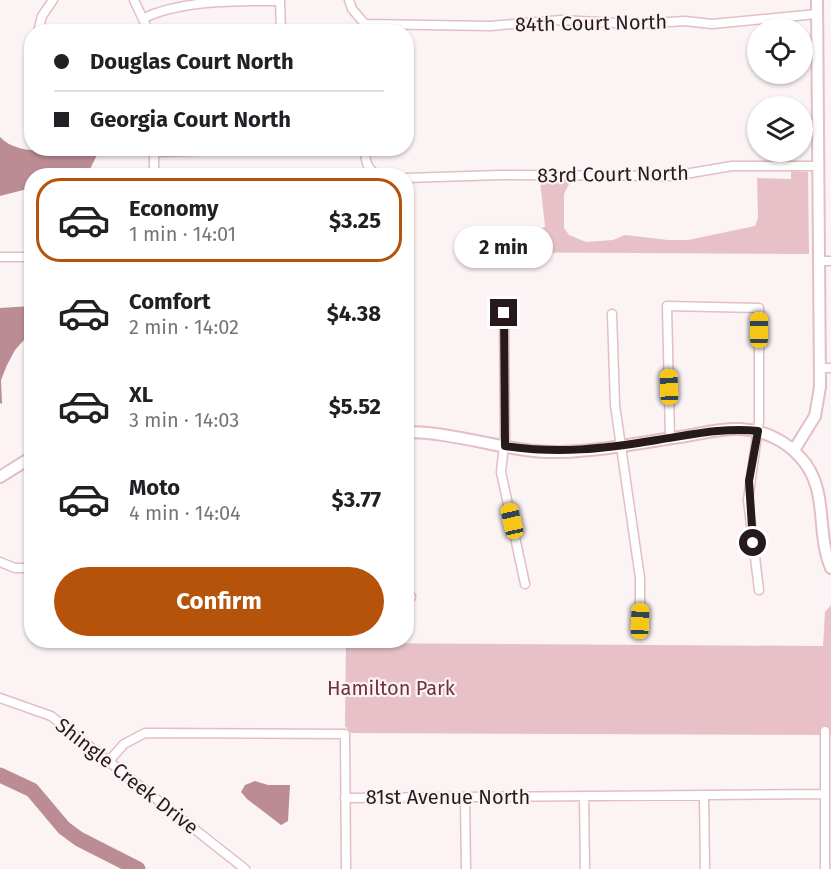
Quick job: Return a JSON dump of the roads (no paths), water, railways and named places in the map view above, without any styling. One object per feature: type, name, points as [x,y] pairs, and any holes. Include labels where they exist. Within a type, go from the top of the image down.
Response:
[{"type":"street","points":[[40,24],[42,16],[53,0]]},
{"type":"street","points":[[134,0],[146,24]]},
{"type":"street","points":[[349,0],[361,24]]},
{"type":"street","points":[[794,450],[815,416],[826,368],[819,261],[817,0]]},
{"type":"street","points":[[144,18],[157,9],[187,2],[280,1],[280,24]]},
{"type":"street","name":"84th Court North","points":[[414,27],[477,26],[561,20],[635,24],[685,21],[712,24],[817,14]]},
{"type":"street","name":"83rd Court North","points":[[414,178],[500,175],[673,176],[732,166],[818,166]]},
{"type":"street","points":[[0,257],[24,257]]},
{"type":"street","points":[[819,261],[831,261]]},
{"type":"street","points":[[670,438],[667,306],[759,308],[758,431],[748,500],[759,590]]},
{"type":"street","points":[[504,313],[505,446],[501,472],[525,584]]},
{"type":"street","points":[[612,314],[612,361],[619,446],[640,578],[640,621]]},
{"type":"street","points":[[414,432],[443,434],[505,446],[555,452],[619,446],[725,430],[758,431],[784,442],[809,468],[816,482],[823,513],[825,550],[831,568]]},
{"type":"street","points":[[0,477],[24,463]]},
{"type":"street","points":[[0,562],[15,568],[24,568]]},
{"type":"street","name":"Shingle Creek Drive","points":[[0,698],[46,713],[245,869]]},
{"type":"street","points":[[825,731],[827,796],[825,869]]},
{"type":"street","name":"81st Avenue North","points":[[108,761],[124,744],[145,733],[345,734],[345,798],[827,796]]},
{"type":"street","points":[[704,795],[705,869]]},
{"type":"street","points":[[584,796],[585,869]]},
{"type":"street","points":[[465,797],[466,869]]},
{"type":"street","points":[[345,798],[346,869]]},
{"type":"waterway","points":[[0,775],[32,790],[64,828],[79,839],[138,869]]},
{"type":"park label","name":"Hamilton Park","points":[[391,688]]}]
